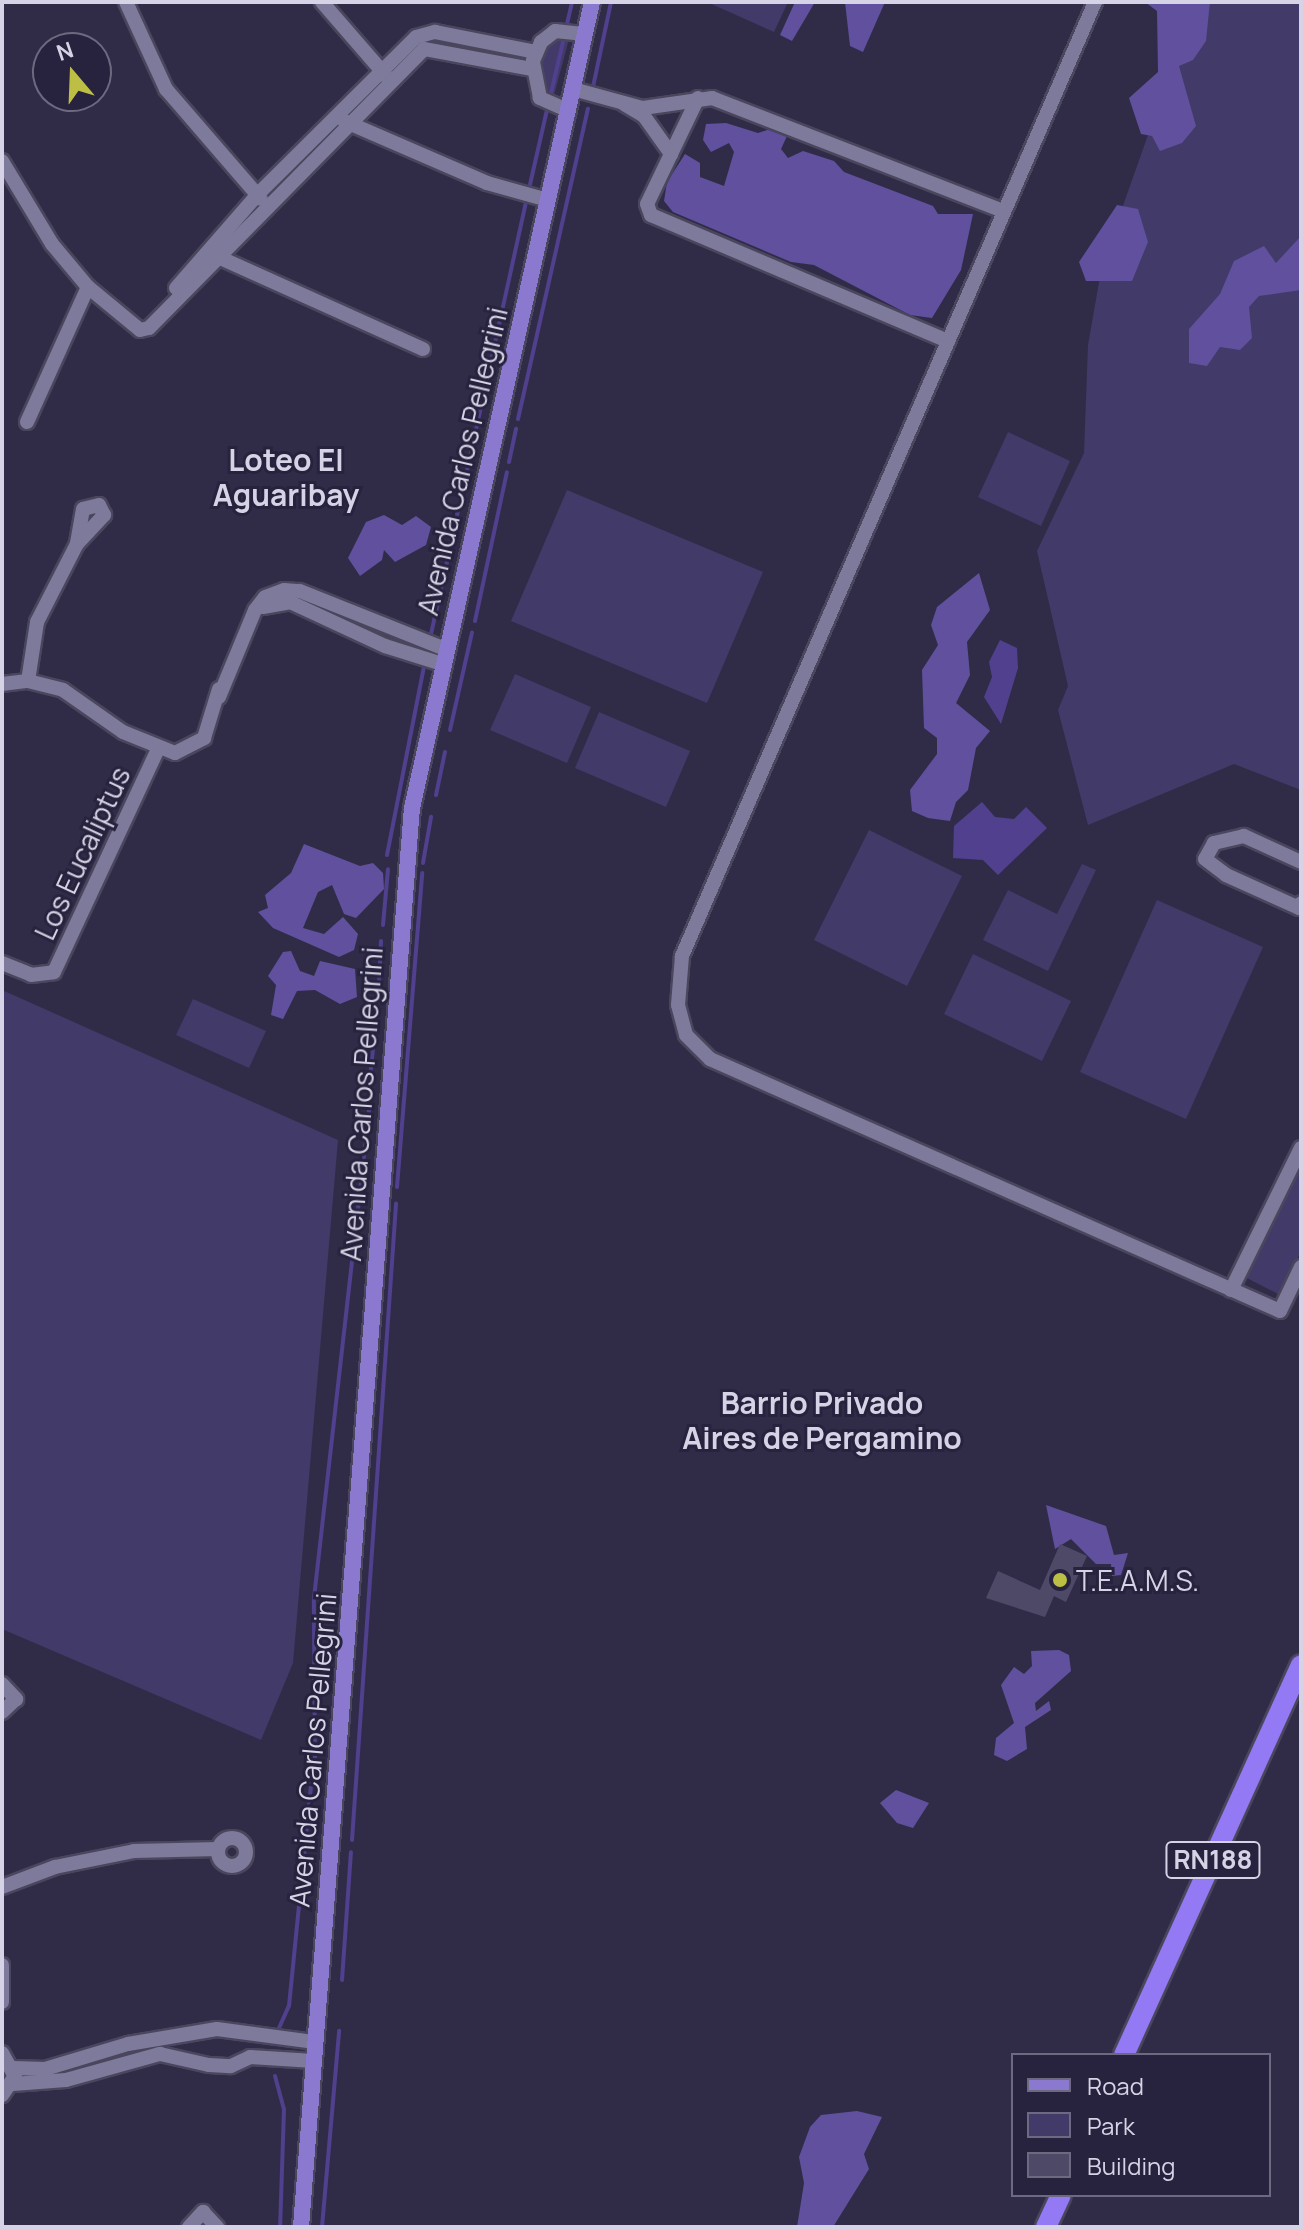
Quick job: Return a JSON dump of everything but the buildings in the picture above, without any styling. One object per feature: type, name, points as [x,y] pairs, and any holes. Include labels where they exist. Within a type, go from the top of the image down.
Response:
[{"type":"highway","name":"RN188","points":[[1125,2053],[1301,1665]]},
{"type":"highway","points":[[1046,2227],[1060,2197]]},
{"type":"main road","name":"Avenida Carlos Pellegrini","points":[[301,2227],[406,852],[444,656],[592,2]]},
{"type":"street","points":[[126,2],[166,89],[262,200]]},
{"type":"street","points":[[322,2],[386,76]]},
{"type":"street","points":[[1095,2],[682,956],[681,1022],[694,1048],[710,1059],[1280,1311],[1301,1267]]},
{"type":"street","points":[[567,110],[540,98],[532,69],[536,52],[555,31],[585,34]]},
{"type":"street","points":[[157,319],[187,268],[350,124],[386,76],[425,32],[536,52]]},
{"type":"street","points":[[2,161],[29,210],[88,287],[140,330],[157,319],[216,256],[335,118],[386,76],[434,46],[532,69]]},
{"type":"street","points":[[573,89],[643,108],[712,98],[1004,211]]},
{"type":"street","points":[[698,98],[647,204],[651,215],[948,341]]},
{"type":"street","points":[[624,104],[644,116],[671,154]]},
{"type":"street","points":[[335,118],[487,183],[548,200]]},
{"type":"street","points":[[216,256],[423,349]]},
{"type":"street","points":[[27,422],[88,287]]},
{"type":"street","points":[[28,681],[37,622],[77,544]]},
{"type":"street","points":[[2,684],[28,681],[63,690],[159,747],[175,753],[197,746],[255,610],[265,597],[300,591],[444,656]]},
{"type":"street","name":"Los Eucaliptus","points":[[2,963],[31,975],[54,972],[159,747]]},
{"type":"street","points":[[1301,862],[1244,836],[1214,843],[1205,859],[1226,875],[1299,908],[1301,903]]},
{"type":"street","points":[[1231,1290],[1301,1148]]},
{"type":"street","points":[[2,1684],[16,1699],[2,1712]]},
{"type":"street","points":[[2,1887],[92,1858],[174,1847],[218,1849]]},
{"type":"street","points":[[2,1965],[2,2002]]},
{"type":"street","points":[[2,2095],[13,2076],[187,2034],[217,2029],[251,2038],[315,2042]]},
{"type":"street","points":[[187,2034],[187,2056]]},
{"type":"street","points":[[250,2057],[251,2038]]},
{"type":"street","points":[[2,2053],[13,2076]]},
{"type":"street","points":[[13,2076],[66,2080],[136,2057],[187,2056],[231,2066],[250,2057],[314,2061]]},
{"type":"street","points":[[189,2227],[203,2212],[217,2227]]},
{"type":"green space","points":[[707,2],[788,2],[774,32]]},
{"type":"green space","points":[[1195,2],[1301,2],[1301,790],[1234,764],[1088,825],[1058,710],[1068,686],[1037,551],[1084,453],[1088,345],[1102,265]]},
{"type":"green space","points":[[553,37],[569,39],[553,99],[537,83],[542,50]]},
{"type":"green space","points":[[1008,432],[1070,461],[1041,526],[978,497]]},
{"type":"green space","points":[[567,490],[763,572],[707,703],[511,621]]},
{"type":"green space","points":[[515,674],[591,707],[567,763],[490,730]]},
{"type":"green space","points":[[599,712],[690,751],[666,807],[575,768]]},
{"type":"green space","points":[[869,830],[962,876],[907,986],[814,940]]},
{"type":"green space","points":[[1082,864],[1096,870],[1048,971],[983,940],[1008,890],[1057,914]]},
{"type":"green space","points":[[1157,900],[1263,947],[1186,1119],[1080,1072]]},
{"type":"green space","points":[[973,954],[1071,1001],[1042,1061],[944,1014]]},
{"type":"green space","points":[[2,990],[338,1140],[293,1663],[261,1740],[2,1629]]},
{"type":"green space","points":[[193,999],[266,1031],[249,1068],[176,1035]]},
{"type":"green space","points":[[1301,1157],[1301,1251],[1280,1295],[1245,1277]]},
{"type":"shaded area","points":[[795,2],[815,2],[792,41],[780,35]]},
{"type":"shaded area","points":[[845,2],[885,2],[863,52],[850,46]]},
{"type":"shaded area","points":[[1145,2],[1210,2],[1206,41],[1193,60],[1179,66],[1196,126],[1182,143],[1160,151],[1152,136],[1141,134],[1129,98],[1158,72],[1157,11]]},
{"type":"shaded area","points":[[726,123],[758,133],[773,128],[787,136],[781,149],[788,158],[803,151],[834,161],[844,172],[933,206],[938,214],[973,214],[961,270],[932,318],[910,315],[814,265],[791,262],[673,212],[664,201],[667,182],[685,154],[700,163],[700,177],[724,186],[734,152],[729,143],[711,152],[703,140],[706,124]]},
{"type":"shaded area","points":[[1117,205],[1138,209],[1148,242],[1132,281],[1086,281],[1079,262]]},
{"type":"shaded area","points":[[1301,236],[1301,290],[1259,296],[1249,307],[1252,338],[1240,350],[1220,347],[1207,366],[1189,363],[1189,329],[1220,294],[1234,261],[1264,246],[1276,263]]},
{"type":"shaded area","points":[[384,515],[402,525],[416,516],[431,527],[426,545],[395,562],[384,550],[382,560],[360,576],[348,558],[366,522]]},
{"type":"shaded area","points":[[979,573],[990,610],[967,642],[970,675],[956,703],[990,731],[976,748],[968,790],[956,802],[950,821],[928,818],[912,811],[910,790],[937,754],[937,738],[924,728],[922,670],[938,645],[931,625],[937,607]]},
{"type":"shaded area","points":[[1000,640],[1017,648],[1018,668],[1001,724],[984,697],[992,677],[989,662]]},
{"type":"shaded area","points":[[982,802],[995,817],[1014,819],[1026,807],[1047,828],[998,875],[983,860],[953,858],[954,826]]},
{"type":"shaded area","points":[[304,844],[360,866],[373,863],[383,873],[384,889],[356,918],[344,914],[332,885],[318,892],[303,928],[324,934],[343,917],[358,934],[354,950],[339,957],[273,928],[258,912],[268,908],[265,895],[291,873]]},
{"type":"shaded area","points":[[291,951],[300,971],[314,976],[320,961],[355,969],[357,997],[340,1004],[315,990],[297,991],[283,1019],[271,1015],[276,985],[268,976],[283,952]]},
{"type":"shaded area","points":[[1046,1505],[1106,1526],[1114,1555],[1128,1553],[1121,1575],[1112,1576],[1111,1564],[1096,1564],[1071,1539],[1055,1549]]},
{"type":"shaded area","points":[[1059,1650],[1069,1655],[1071,1671],[1035,1703],[1036,1711],[1049,1701],[1051,1710],[1025,1727],[1027,1749],[1007,1761],[994,1755],[996,1738],[1014,1723],[1001,1685],[1014,1667],[1024,1674],[1032,1666],[1031,1651]]},
{"type":"shaded area","points":[[896,1790],[929,1803],[913,1828],[897,1823],[880,1803]]},
{"type":"shaded area","points":[[857,2111],[882,2117],[864,2154],[869,2169],[833,2227],[797,2227],[804,2183],[799,2157],[810,2127],[821,2115]]},
{"type":"waterway","points":[[567,24],[572,2]]},
{"type":"waterway","points":[[593,87],[611,2]]},
{"type":"waterway","points":[[550,97],[564,38]]},
{"type":"waterway","points":[[518,419],[588,109]]},
{"type":"waterway","points":[[529,189],[547,110]]},
{"type":"waterway","points":[[464,484],[526,202]]},
{"type":"waterway","points":[[509,462],[516,429]]},
{"type":"waterway","points":[[475,621],[507,472]]},
{"type":"waterway","points":[[454,529],[459,506]]},
{"type":"waterway","points":[[431,634],[452,539]]},
{"type":"waterway","points":[[450,730],[472,632]]},
{"type":"waterway","points":[[387,855],[424,666]]},
{"type":"waterway","points":[[436,795],[445,752]]},
{"type":"waterway","points":[[423,863],[431,817]]},
{"type":"waterway","points":[[383,925],[388,869]]},
{"type":"waterway","points":[[397,1187],[422,873]]},
{"type":"waterway","points":[[378,1001],[381,941]]},
{"type":"waterway","points":[[370,1077],[377,1012]]},
{"type":"waterway","points":[[315,1761],[314,1598],[371,1093]]},
{"type":"waterway","points":[[352,1840],[396,1204]]},
{"type":"waterway","points":[[279,2028],[289,2006],[312,1774]]},
{"type":"waterway","points":[[342,1980],[351,1852]]},
{"type":"waterway","points":[[322,2227],[339,2031]]},
{"type":"waterway","points":[[275,2076],[284,2109],[280,2227]]},
{"type":"place","name":"T.E.A.M.S.","points":[[1060,1580]]},
{"type":"district","name":"Loteo El Aguaribay","points":[[286,477]]},
{"type":"district","name":"Barrio Privado Aires de Pergamino","points":[[822,1420]]}]
